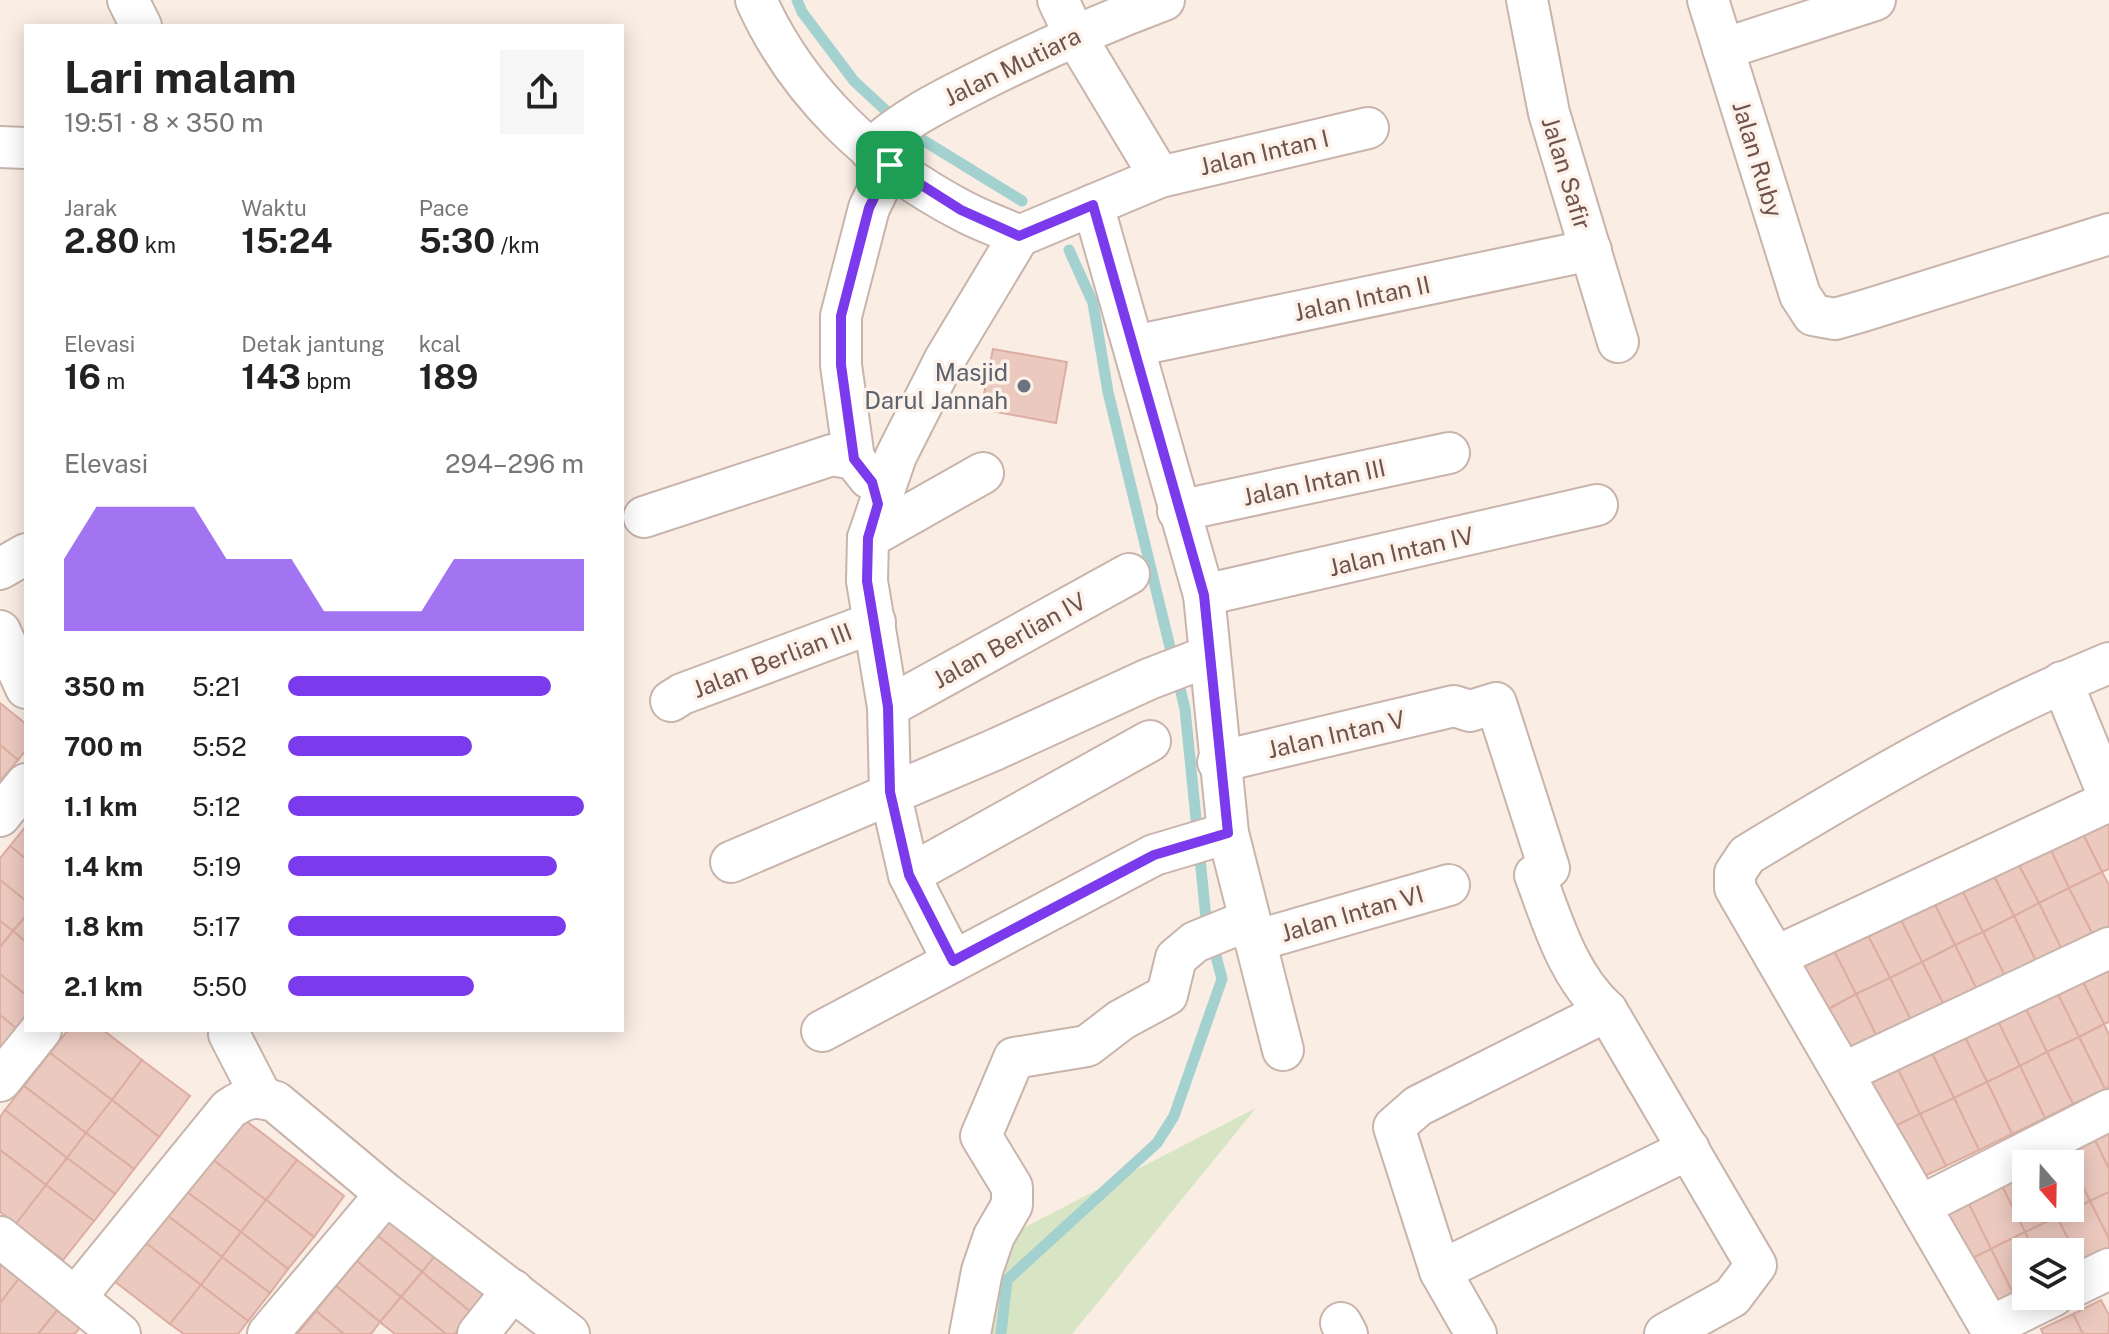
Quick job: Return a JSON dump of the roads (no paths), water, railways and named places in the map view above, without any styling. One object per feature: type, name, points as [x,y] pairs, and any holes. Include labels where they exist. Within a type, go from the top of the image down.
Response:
[{"type":"street","points":[[128,0],[140,24]]},
{"type":"street","points":[[756,0],[767,26],[828,111],[893,139],[961,210],[1022,235],[945,359],[896,456],[873,521]]},
{"type":"street","name":"Jalan Mutiara","points":[[893,139],[1066,17],[1164,0]]},
{"type":"street","name":"Jalan Safir","points":[[1527,0],[1549,113],[1618,342]]},
{"type":"street","name":"Jalan Ruby","points":[[1708,0],[1800,295],[1813,315],[1835,319],[2109,234]]},
{"type":"street","points":[[1723,49],[1875,0]]},
{"type":"street","points":[[1066,17],[1160,177]]},
{"type":"street","name":"Jalan Intan I","points":[[1022,235],[1160,177],[1368,128]]},
{"type":"street","points":[[893,139],[869,208],[841,316],[841,365],[854,459],[872,482],[873,521],[867,581],[888,707],[890,792],[909,875],[953,961]]},
{"type":"street","points":[[0,147],[24,148]]},
{"type":"street","points":[[1082,210],[1134,346],[1204,595],[1201,660],[1218,762],[1230,933],[1283,1050]]},
{"type":"street","name":"Jalan Intan II","points":[[1134,346],[1591,250]]},
{"type":"street","name":"Jalan Intan III","points":[[1178,511],[1449,453]]},
{"type":"street","points":[[644,517],[832,455],[854,459]]},
{"type":"street","points":[[873,521],[983,473]]},
{"type":"street","name":"Jalan Intan IV","points":[[1204,595],[1597,505]]},
{"type":"street","points":[[0,569],[24,555]]},
{"type":"street","name":"Jalan Berlian IV","points":[[888,707],[1129,574]]},
{"type":"street","name":"Jalan Berlian III","points":[[671,701],[875,622]]},
{"type":"street","points":[[0,631],[24,684]]},
{"type":"street","points":[[731,862],[994,750],[1149,679],[1201,660]]},
{"type":"street","points":[[2028,1310],[1992,1330],[1735,888],[1735,873],[1747,855],[1885,771],[2062,682],[2109,663]]},
{"type":"street","points":[[1775,957],[2109,799],[2062,682]]},
{"type":"street","name":"Jalan Intan V","points":[[1218,762],[1454,706],[1470,711],[1496,703],[1549,868],[1535,875],[1568,960],[1587,993],[1607,1011]]},
{"type":"street","points":[[909,875],[1150,741]]},
{"type":"street","points":[[0,816],[24,786]]},
{"type":"street","points":[[822,1031],[1154,855],[1221,834]]},
{"type":"street","name":"Jalan Intan VI","points":[[1230,933],[1449,885]]},
{"type":"street","points":[[970,1334],[982,1271],[994,1236],[1012,1205],[1012,1187],[981,1136],[1014,1058],[1087,1046],[1121,1020],[1167,995],[1176,958],[1230,933]]},
{"type":"street","points":[[1843,1073],[2109,948]]},
{"type":"street","points":[[1476,1334],[1440,1271],[1394,1127],[1418,1106],[1607,1011],[1756,1265],[1732,1297],[1682,1330]]},
{"type":"street","points":[[0,1081],[39,1032]]},
{"type":"street","points":[[229,1034],[261,1096]]},
{"type":"street","points":[[75,1298],[229,1109],[245,1098],[261,1096],[276,1102],[386,1194],[569,1334]]},
{"type":"street","points":[[1920,1206],[2109,1110]]},
{"type":"street","points":[[1440,1271],[1689,1149]]},
{"type":"street","points":[[268,1334],[386,1194]]},
{"type":"street","points":[[0,1237],[120,1334]]},
{"type":"street","points":[[2084,1281],[2109,1269]]},
{"type":"street","points":[[478,1334],[513,1290]]},
{"type":"waterway","points":[[797,0],[802,12],[854,81],[895,119]]},
{"type":"waterway","points":[[908,131],[1022,201]]},
{"type":"waterway","points":[[1001,1334],[1007,1280],[1157,1143],[1174,1116],[1222,979],[1206,918],[1185,709],[1108,392],[1093,303],[1069,250]]},
{"type":"place","name":"Masjid Darul Jannah","points":[[1024,386]]}]
